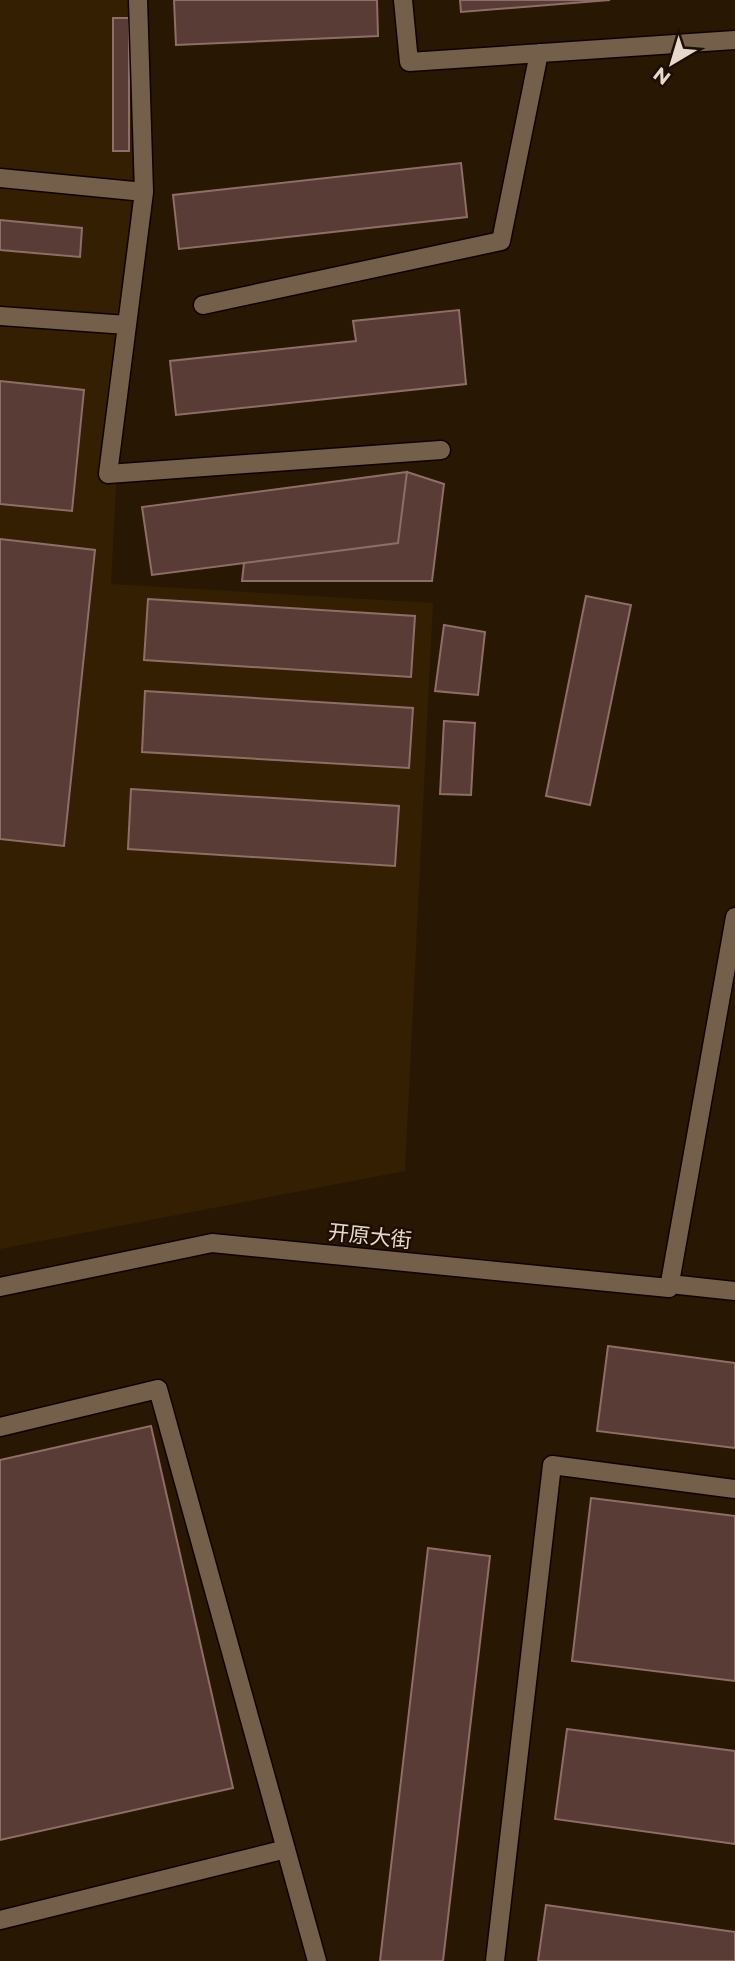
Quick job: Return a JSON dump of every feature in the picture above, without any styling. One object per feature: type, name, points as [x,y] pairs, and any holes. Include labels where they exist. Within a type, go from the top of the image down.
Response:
[{"type":"street","points":[[138,0],[144,192],[108,474],[441,450]]},
{"type":"street","points":[[403,0],[409,62],[735,40]]},
{"type":"street","points":[[203,305],[501,241],[539,53]]},
{"type":"street","points":[[0,177],[144,192]]},
{"type":"street","points":[[0,316],[127,325]]},
{"type":"street","points":[[669,1286],[735,917]]},
{"type":"street","name":"开原大街","points":[[0,1287],[212,1243],[735,1291]]},
{"type":"street","points":[[0,1427],[158,1389],[317,1961]]},
{"type":"street","points":[[495,1961],[552,1465],[735,1489]]},
{"type":"street","points":[[0,1920],[286,1849]]},
{"type":"shaded area","points":[[0,0],[141,0],[111,584],[433,603],[405,1171],[0,1249]]},
{"type":"building","points":[[174,0],[377,0],[378,36],[176,45]]},
{"type":"building","points":[[460,0],[610,0],[461,12]]},
{"type":"building","points":[[113,18],[129,18],[129,151],[113,151]]},
{"type":"building","points":[[461,163],[467,217],[179,249],[173,195]]},
{"type":"building","points":[[0,220],[82,228],[80,257],[0,250]]},
{"type":"building","points":[[459,310],[466,384],[176,415],[170,361],[356,341],[353,321]]},
{"type":"building","points":[[0,381],[84,390],[72,511],[0,504]]},
{"type":"building","points":[[407,472],[398,543],[152,575],[142,507]]},
{"type":"building","points":[[407,472],[444,484],[432,581],[242,581],[244,563],[398,543]]},
{"type":"building","points":[[0,539],[95,550],[64,846],[0,839]]},
{"type":"building","points":[[586,596],[631,605],[590,805],[546,796]]},
{"type":"building","points":[[148,599],[415,616],[411,677],[144,660]]},
{"type":"building","points":[[444,625],[485,632],[478,695],[435,691]]},
{"type":"building","points":[[145,691],[413,708],[409,768],[142,752]]},
{"type":"building","points":[[444,721],[475,723],[471,795],[440,794]]},
{"type":"building","points":[[131,789],[399,806],[395,866],[128,849]]},
{"type":"building","points":[[608,1346],[735,1363],[735,1448],[597,1431]]},
{"type":"building","points":[[151,1426],[233,1788],[0,1840],[0,1460]]},
{"type":"building","points":[[591,1498],[735,1516],[735,1681],[572,1661]]},
{"type":"building","points":[[428,1548],[490,1556],[443,1961],[380,1961]]},
{"type":"building","points":[[567,1729],[735,1751],[735,1844],[555,1819]]},
{"type":"building","points":[[546,1905],[735,1932],[735,1961],[538,1961]]}]
